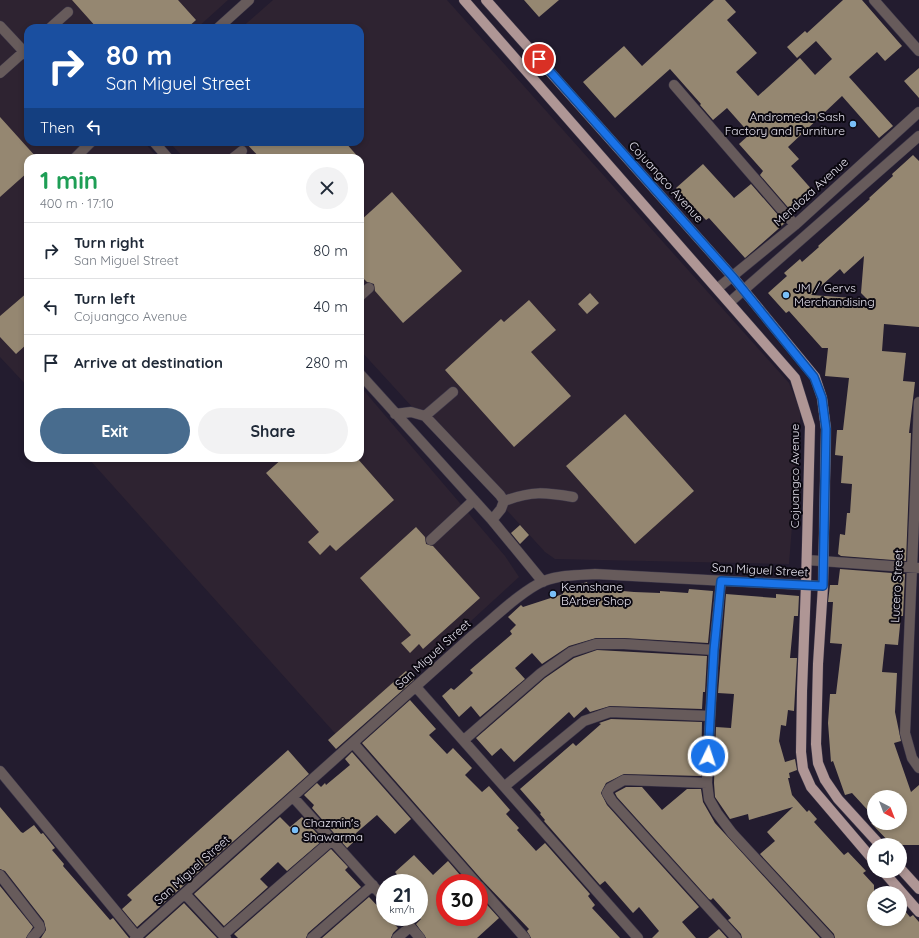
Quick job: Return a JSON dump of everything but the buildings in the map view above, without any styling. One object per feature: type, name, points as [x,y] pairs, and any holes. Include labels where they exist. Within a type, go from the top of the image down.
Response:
[{"type":"main road","name":"Cojuangco Avenue","points":[[464,0],[718,288],[795,378],[810,426],[800,752],[803,768],[816,792],[867,853]]},
{"type":"main road","name":"Cojuangco Avenue","points":[[486,0],[732,276],[814,377],[822,398],[826,429],[823,586],[816,744],[818,763],[826,780],[838,799],[874,838]]},
{"type":"main road","points":[[907,876],[919,889]]},
{"type":"main road","points":[[889,878],[919,912]]},
{"type":"street","points":[[222,24],[249,0]]},
{"type":"street","points":[[874,0],[919,51]]},
{"type":"street","points":[[54,24],[68,12]]},
{"type":"street","points":[[0,26],[24,49]]},
{"type":"street","points":[[0,73],[24,54]]},
{"type":"street","points":[[674,85],[794,225]]},
{"type":"street","name":"Mendoza Avenue","points":[[718,288],[794,225],[919,112]]},
{"type":"street","points":[[730,302],[919,136]]},
{"type":"street","points":[[79,154],[87,146]]},
{"type":"street","points":[[158,146],[164,154]]},
{"type":"street","points":[[238,154],[242,151]]},
{"type":"street","points":[[364,292],[369,288]]},
{"type":"street","points":[[364,379],[492,520],[543,582]]},
{"type":"street","points":[[425,416],[453,392]]},
{"type":"street","name":"Lucero Street","points":[[919,402],[915,568],[905,733],[912,758],[919,768]]},
{"type":"street","points":[[395,414],[411,412],[425,416],[504,501]]},
{"type":"street","points":[[504,501],[523,495],[543,492],[573,497]]},
{"type":"street","points":[[431,540],[474,500]]},
{"type":"street","points":[[492,520],[501,509],[504,501]]},
{"type":"street","name":"San Miguel Street","points":[[807,560],[915,568]]},
{"type":"street","name":"San Miguel Street","points":[[136,938],[472,636],[524,593],[543,582],[570,575],[595,574],[823,586]]},
{"type":"street","points":[[721,581],[714,650],[710,716],[707,783],[709,799],[720,818],[829,938]]},
{"type":"street","points":[[464,740],[541,673],[571,652],[596,644],[624,644],[714,650]]},
{"type":"street","points":[[416,687],[638,938]]},
{"type":"street","points":[[505,786],[584,721],[610,712],[710,716]]},
{"type":"street","points":[[353,743],[468,874]]},
{"type":"street","points":[[0,771],[136,938]]},
{"type":"street","points":[[707,783],[624,780],[610,788],[607,793],[736,938]]},
{"type":"street","points":[[293,797],[376,888]]},
{"type":"street","points":[[185,894],[224,937],[332,840]]},
{"type":"street","points":[[0,875],[39,925],[40,929],[32,938]]},
{"type":"street","points":[[312,938],[373,885]]},
{"type":"street","points":[[488,896],[525,938]]},
{"type":"street","points":[[397,938],[410,927],[420,938]]},
{"type":"shaded area","points":[[0,0],[228,0],[201,24],[24,24],[24,146],[148,146],[154,154],[24,154],[24,383],[0,357]]},
{"type":"shaded area","points":[[273,0],[447,0],[789,383],[800,410],[800,426],[789,564],[555,559],[545,552],[364,354],[364,154],[180,154],[173,146],[364,146],[364,24],[246,24]]},
{"type":"shaded area","points":[[364,391],[505,556],[519,577],[341,740],[92,462],[364,462]]},
{"type":"place","name":"Andromeda Sash Factory and Furniture","points":[[853,124]]},
{"type":"place","name":"JM / Gervs Merchandising","points":[[786,295]]},
{"type":"place","name":"Kennshane BArber Shop","points":[[553,594]]},
{"type":"place","name":"Chazmin's Shawarma","points":[[295,830]]},
{"type":"route","points":[[539,59],[752,300],[814,377],[822,398],[826,429],[823,586],[721,581],[714,650],[708,756]]}]
